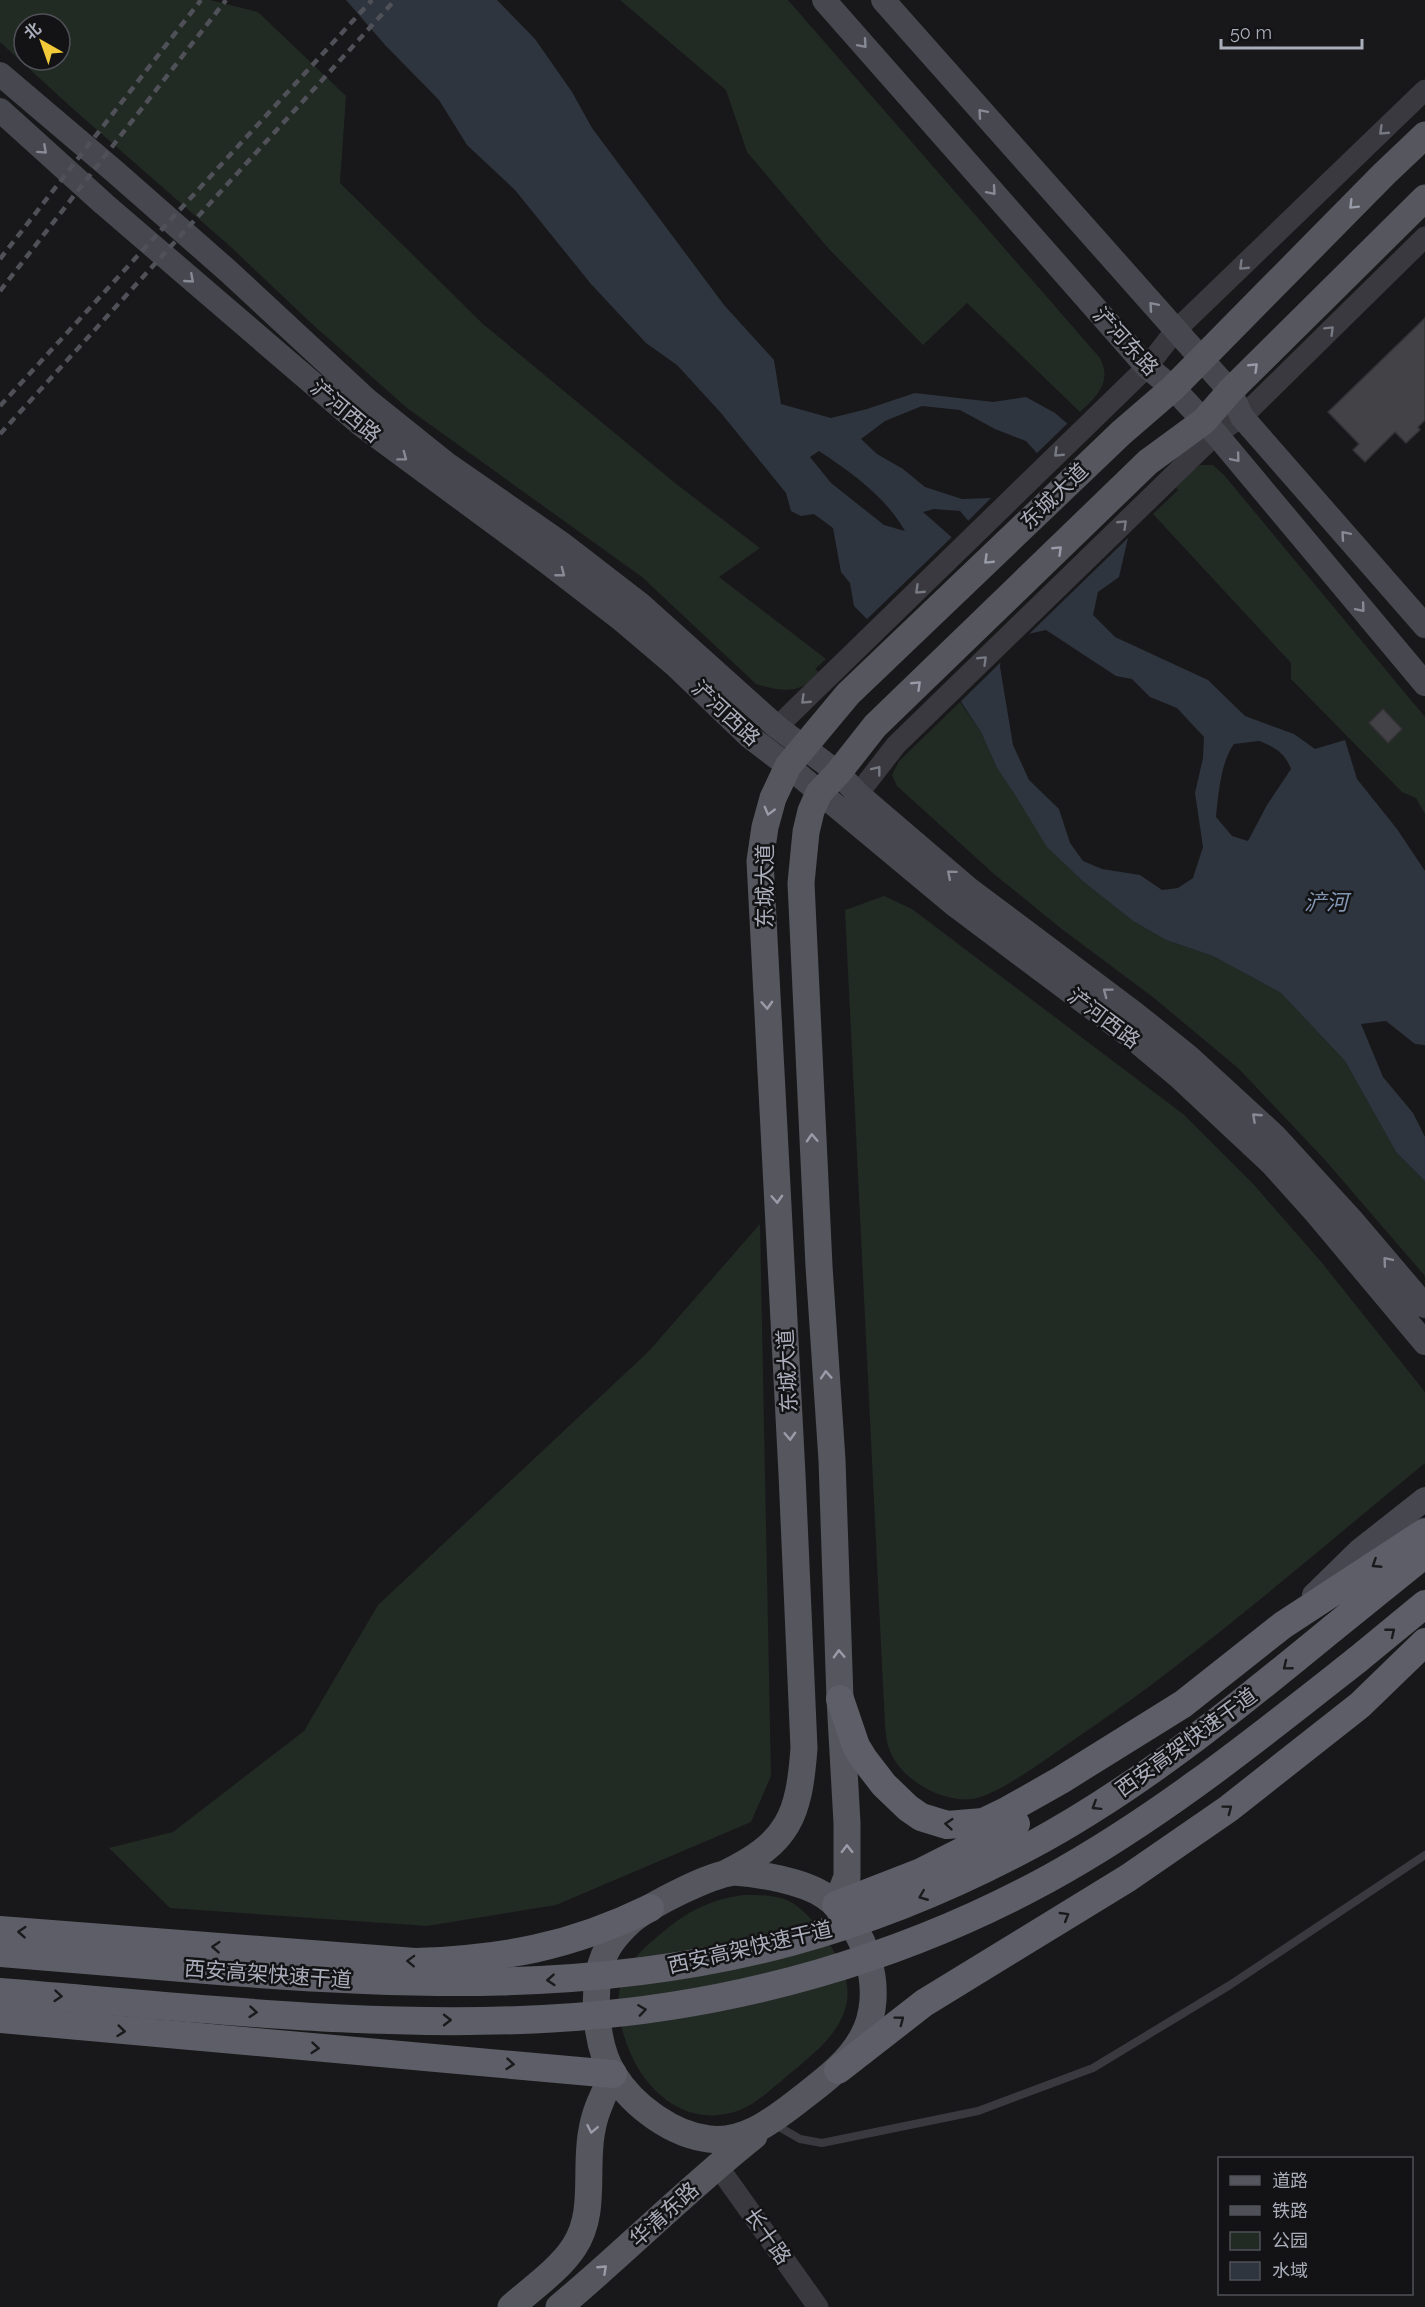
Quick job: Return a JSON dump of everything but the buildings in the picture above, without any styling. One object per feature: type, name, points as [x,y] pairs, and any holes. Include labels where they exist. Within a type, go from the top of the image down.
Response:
[{"type":"highway","points":[[836,1905],[921,1872],[1031,1816],[1101,1771],[1283,1625],[1416,1523]]},
{"type":"highway","name":"西安高架快速干道","points":[[0,1953],[266,1975],[425,1982],[520,1982],[649,1970],[789,1943],[837,1928],[941,1888],[994,1864],[1068,1824],[1182,1748],[1258,1690],[1425,1554]]},
{"type":"highway","name":"西安高架快速干道","points":[[0,1992],[287,2014],[436,2020],[527,2020],[578,2017],[677,2005],[797,1979],[860,1960],[938,1930],[1014,1896],[1077,1862],[1176,1798],[1357,1660],[1425,1604]]},
{"type":"highway","points":[[838,2070],[924,2003],[1128,1878],[1228,1809],[1360,1706],[1425,1642]]},
{"type":"highway","points":[[840,1699],[856,1746],[884,1785],[921,1817],[947,1825],[983,1822],[1008,1810],[1183,1704]]},
{"type":"highway","points":[[0,1930],[415,1962],[450,1961],[524,1952],[580,1938],[613,1926],[650,1908]]},
{"type":"highway","points":[[0,2019],[613,2074]]},
{"type":"main road","name":"浐河东路","points":[[824,0],[1147,367],[1173,388],[1210,428],[1425,684]]},
{"type":"main road","name":"浐河东路","points":[[882,0],[1230,390],[1242,417],[1425,626]]},
{"type":"main road","name":"浐河西路","points":[[0,74],[228,271],[366,399],[447,464],[561,543],[640,603],[777,727],[819,793],[1001,941],[1135,1040],[1228,1121],[1272,1164],[1316,1213],[1425,1343]]},
{"type":"main road","name":"浐河西路","points":[[0,110],[119,217],[359,423],[622,620],[675,665],[750,737],[838,773],[858,794],[969,889],[1133,1012],[1228,1091],[1315,1179],[1425,1306]]},
{"type":"main road","name":"东城大道","points":[[613,2074],[598,2026],[598,1980],[604,1955],[617,1936],[650,1908],[754,1859],[770,1847],[789,1821],[799,1791],[804,1748],[793,1486],[760,861],[765,827],[773,798],[841,684],[1173,388],[1425,135]]},
{"type":"main road","name":"东城大道","points":[[836,1905],[847,1877],[847,1823],[840,1699],[832,1460],[819,1266],[801,909],[806,832],[811,811],[819,793],[875,726],[1149,462],[1210,428],[1230,390],[1425,198]]},
{"type":"main road","points":[[1416,1523],[1425,1498]]},
{"type":"main road","points":[[1360,1706],[1425,1662]]},
{"type":"main road","points":[[511,2307],[565,2258],[580,2235],[588,2196],[591,2131],[613,2074],[648,2111],[662,2121],[693,2137],[720,2140],[737,2137],[771,2122],[838,2070],[863,2038],[869,2024],[874,1994],[871,1965],[845,1914],[815,1890],[745,1873],[726,1873]]},
{"type":"main road","name":"华清东路","points":[[559,2307],[717,2165],[771,2122]]},
{"type":"street","points":[[777,727],[841,684],[1100,412],[1147,367],[1175,331],[1425,90]]},
{"type":"street","points":[[858,794],[896,745],[1164,484],[1210,428],[1242,417],[1425,237]]},
{"type":"street","name":"长十路","points":[[717,2165],[818,2307]]},
{"type":"lane","points":[[771,2122],[800,2139],[822,2143],[978,2111],[1093,2068],[1230,1985],[1425,1855]]},
{"type":"green space","points":[[0,0],[210,0],[258,12],[346,96],[340,183],[483,324],[675,483],[760,548],[719,577],[826,659],[815,669],[821,674],[805,685],[790,690],[756,684],[642,577],[407,408],[311,323],[232,248],[33,72],[72,72],[72,12],[12,12],[12,53],[0,42]]},
{"type":"green space","points":[[620,0],[788,0],[1100,358],[1104,381],[1092,400],[1080,412],[967,303],[923,345],[828,248],[747,152],[726,90]]},
{"type":"green space","points":[[1200,465],[1213,465],[1224,475],[1425,717],[1425,814],[1416,798],[1402,792],[1291,679],[1291,663],[1153,514],[1178,490],[1174,484]]},
{"type":"green space","points":[[960,702],[981,732],[997,768],[1085,883],[1133,921],[1166,940],[1213,956],[1281,993],[1345,1061],[1396,1152],[1425,1181],[1425,1276],[1325,1160],[1238,1068],[1154,998],[1063,930],[994,874],[897,786],[892,775],[899,761]]},
{"type":"green space","points":[[884,896],[912,909],[1183,1114],[1255,1186],[1323,1264],[1425,1392],[1425,1463],[1253,1605],[1121,1707],[1041,1763],[1001,1788],[977,1798],[951,1798],[925,1788],[913,1780],[894,1759],[888,1746],[885,1726],[845,910]]},
{"type":"green space","points":[[760,1224],[771,1776],[751,1822],[556,1905],[427,1926],[170,1908],[109,1848],[173,1832],[304,1731],[378,1605],[649,1351]]},
{"type":"green space","points":[[744,1895],[773,1896],[789,1901],[817,1926],[833,1950],[845,1975],[847,1998],[845,2010],[834,2032],[826,2041],[755,2102],[740,2110],[718,2115],[697,2114],[678,2107],[662,2096],[647,2081],[636,2064],[621,2024],[618,2002],[620,1985],[634,1959],[672,1925],[691,1912],[711,1903]]},
{"type":"water","name":"浐河","points":[[346,0],[497,0],[535,39],[572,92],[592,128],[724,305],[774,360],[781,404],[831,418],[915,393],[993,402],[1026,397],[1055,413],[1076,431],[1128,538],[1119,577],[1098,592],[1093,615],[1115,637],[1208,680],[1245,716],[1294,734],[1315,749],[1345,740],[1357,779],[1397,829],[1425,871],[1425,1045],[1415,1044],[1386,1021],[1361,1024],[1383,1077],[1413,1113],[1425,1137],[1425,1181],[1396,1152],[1345,1061],[1281,993],[1213,956],[1166,940],[1133,921],[1085,883],[1047,847],[997,768],[981,732],[938,667],[903,637],[867,619],[854,606],[850,583],[841,572],[833,528],[814,514],[801,516],[791,511],[786,493],[721,413],[677,365],[646,343],[591,284],[515,190],[467,145],[439,100],[386,46]],"holes":[[[922,406],[960,410],[995,429],[1026,441],[1045,462],[1026,479],[991,498],[962,499],[925,487],[903,469],[877,454],[861,439],[885,421]],[[819,451],[855,477],[878,496],[905,531],[884,525],[831,483],[810,457]],[[934,509],[960,511],[976,530],[956,541],[923,512]],[[1046,630],[1116,676],[1132,679],[1150,697],[1177,708],[1204,737],[1203,758],[1195,793],[1203,847],[1193,878],[1178,888],[1162,890],[1140,875],[1102,869],[1083,861],[1070,843],[1059,809],[1029,780],[1013,745],[1000,667],[1002,640]],[[1259,741],[1279,751],[1291,769],[1267,805],[1248,841],[1232,836],[1216,817],[1221,779],[1234,744]]]},
{"type":"pier","points":[[1070,421],[1117,483],[1131,517],[1131,535],[1026,637],[1005,642],[1003,660],[958,704],[936,669],[902,640],[865,621],[954,535],[956,537],[972,529],[966,523],[999,490],[1024,477],[1041,462],[1035,455]]},
{"type":"railway","points":[[0,259],[201,0]]},
{"type":"railway","points":[[0,291],[226,0]]},
{"type":"railway","points":[[0,406],[372,0]]},
{"type":"railway","points":[[0,434],[395,0]]}]
